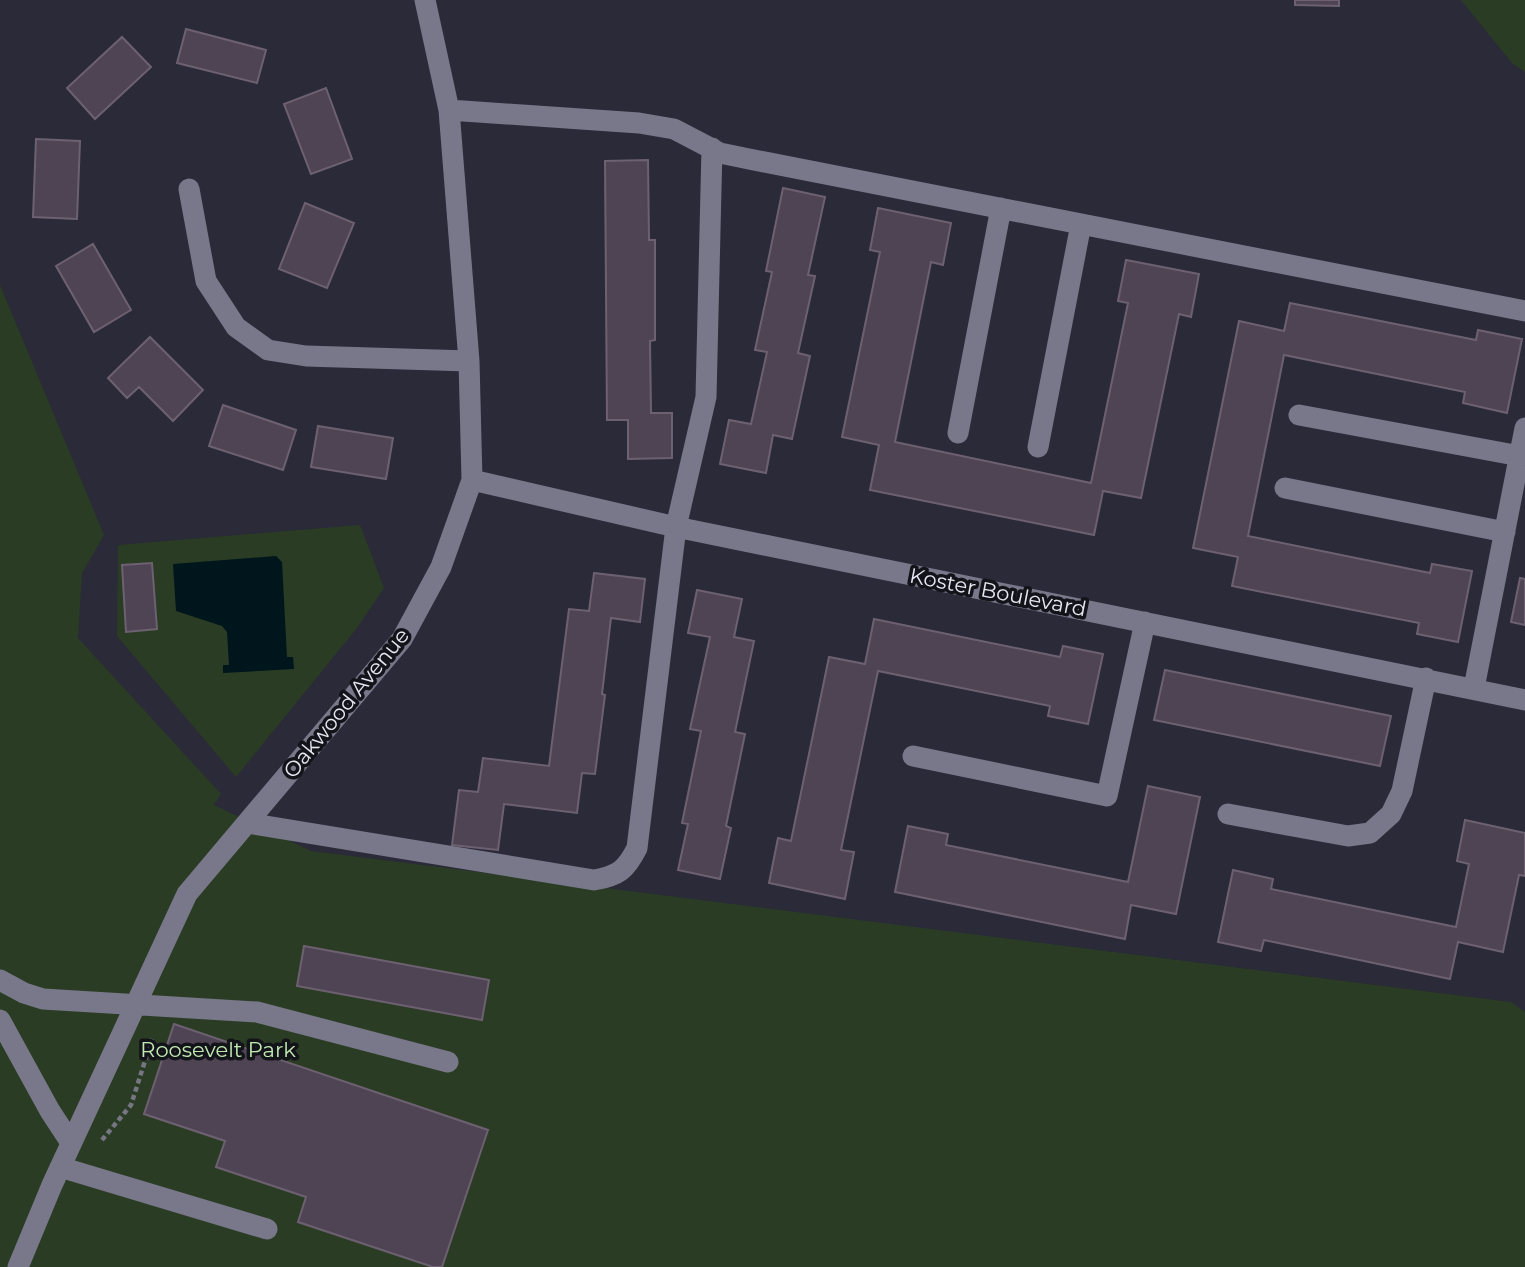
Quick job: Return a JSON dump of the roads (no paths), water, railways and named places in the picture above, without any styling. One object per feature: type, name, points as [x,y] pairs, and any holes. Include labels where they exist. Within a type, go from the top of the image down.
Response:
[{"type":"street","name":"Oakwood Avenue","points":[[18,1267],[60,1167],[187,894],[402,639],[441,567],[472,480],[469,361],[449,110],[425,0]]},
{"type":"street","points":[[449,110],[639,123],[674,129],[720,153],[1525,311]]},
{"type":"street","points":[[247,823],[594,880],[612,877],[629,864],[637,848],[676,527],[706,397],[712,148]]},
{"type":"street","points":[[189,189],[206,281],[236,327],[268,350],[306,356],[469,361]]},
{"type":"street","points":[[958,433],[1001,208]]},
{"type":"street","points":[[1038,447],[1081,223]]},
{"type":"street","points":[[1299,415],[1520,456]]},
{"type":"street","points":[[1474,688],[1525,428]]},
{"type":"street","name":"Koster Boulevard","points":[[472,480],[676,527],[1525,700]]},
{"type":"street","points":[[1285,488],[1505,532]]},
{"type":"street","points":[[913,756],[1107,796],[1145,622]]},
{"type":"street","points":[[1228,814],[1348,836],[1370,833],[1391,814],[1402,791],[1426,678]]},
{"type":"street","points":[[0,980],[24,993],[43,999],[257,1012],[449,1062]]},
{"type":"street","points":[[0,1020],[50,1111],[71,1143]]},
{"type":"street","points":[[60,1167],[267,1229]]},
{"type":"water","points":[[276,556],[282,562],[287,657],[293,657],[294,669],[223,673],[223,665],[229,665],[227,632],[222,626],[176,611],[173,564]]},
{"type":"park label","name":"Roosevelt Park","points":[[218,1049]]}]
